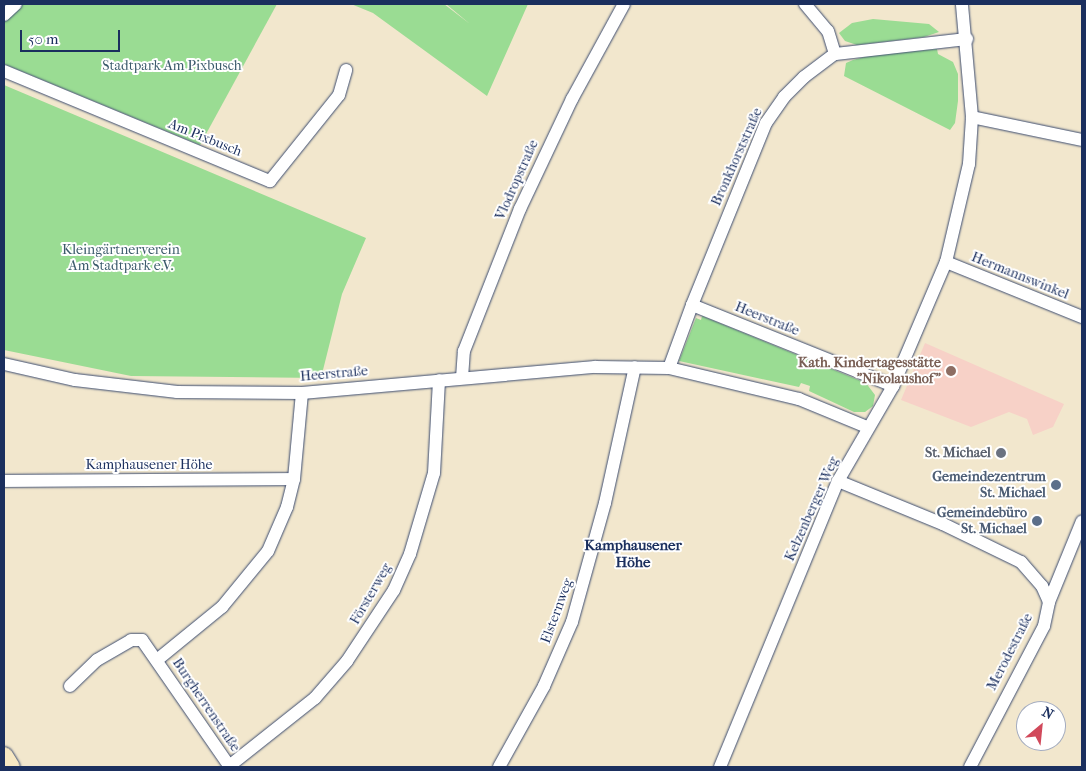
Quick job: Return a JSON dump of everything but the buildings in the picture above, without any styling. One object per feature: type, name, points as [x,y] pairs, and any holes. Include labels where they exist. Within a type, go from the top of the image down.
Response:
[{"type":"main road","points":[[4,756],[11,767]]},
{"type":"street","points":[[4,15],[16,4]]},
{"type":"street","name":"Vlodropstraße","points":[[462,378],[464,351],[512,227],[572,99],[624,4]]},
{"type":"street","points":[[805,4],[828,32],[835,54],[966,39]]},
{"type":"street","name":"Kelzenberger Weg","points":[[720,767],[838,480],[867,427],[880,413],[946,262],[969,164],[972,118],[962,4]]},
{"type":"street","name":"Bronkhorststraße","points":[[692,305],[766,123],[784,97],[835,54]]},
{"type":"street","name":"Am Pixbusch","points":[[4,71],[270,181],[339,95],[346,70]]},
{"type":"street","points":[[972,118],[1082,140]]},
{"type":"street","name":"Hermannswinkel","points":[[946,262],[1082,317]]},
{"type":"street","points":[[668,368],[692,305]]},
{"type":"street","name":"Heerstraße","points":[[692,305],[893,386]]},
{"type":"street","name":"Heerstraße","points":[[4,364],[75,380],[177,392],[302,393],[595,367],[668,368],[799,400],[867,427]]},
{"type":"street","name":"Elsternweg","points":[[499,767],[544,686],[572,622],[600,521],[635,367]]},
{"type":"street","name":"Försterweg","points":[[229,767],[315,698],[347,661],[394,590],[410,554],[434,473],[439,380]]},
{"type":"street","name":"Burgherrenstraße","points":[[157,660],[222,607],[246,581],[268,551],[288,507],[301,429],[302,393]]},
{"type":"street","name":"Kamphausener Höhe","points":[[4,481],[294,479]]},
{"type":"street","points":[[838,480],[943,524],[1021,562],[1042,586],[1049,602]]},
{"type":"street","name":"Merodestraße","points":[[970,767],[1044,626],[1049,602],[1082,521]]},
{"type":"street","name":"Burgherrenstraße","points":[[70,686],[97,660],[131,640],[142,640],[229,767]]},
{"type":"shaded area","name":"Kath. Kindertagesstätte \"Nikolaushof\"","points":[[925,343],[1064,404],[1053,427],[1033,435],[1027,419],[1009,412],[971,427],[901,400]]},
{"type":"green space","name":"Stadtpark Am Pixbusch","points":[[4,4],[277,4],[200,145],[4,64]]},
{"type":"green space","points":[[351,4],[444,4],[470,24],[446,4],[528,4],[487,96],[373,13]]},
{"type":"green space","points":[[873,19],[929,24],[939,32],[924,37],[857,45],[845,41],[839,33],[852,23]]},
{"type":"green space","points":[[937,49],[938,54],[953,62],[958,74],[958,101],[955,123],[950,130],[844,76],[846,63],[853,60],[872,55]]},
{"type":"green space","name":"Kleingärtnerverein Am Stadtpark e.V.","points":[[4,85],[366,238],[342,294],[321,378],[131,376],[4,350]]},
{"type":"green space","points":[[702,316],[866,383],[875,395],[873,406],[865,412],[854,412],[809,391],[810,386],[801,383],[799,387],[679,361],[696,318],[701,320]]},
{"type":"place","name":"Kath. Kindertagesstätte \"Nikolaushof\"","points":[[951,371]]},
{"type":"place","name":"St. Michael","points":[[1001,453]]},
{"type":"place","name":"Gemeindezentrum St. Michael","points":[[1056,485]]},
{"type":"place","name":"Gemeindebüro St. Michael","points":[[1037,521]]},
{"type":"district","name":"Kamphausener Höhe","points":[[633,554]]}]
